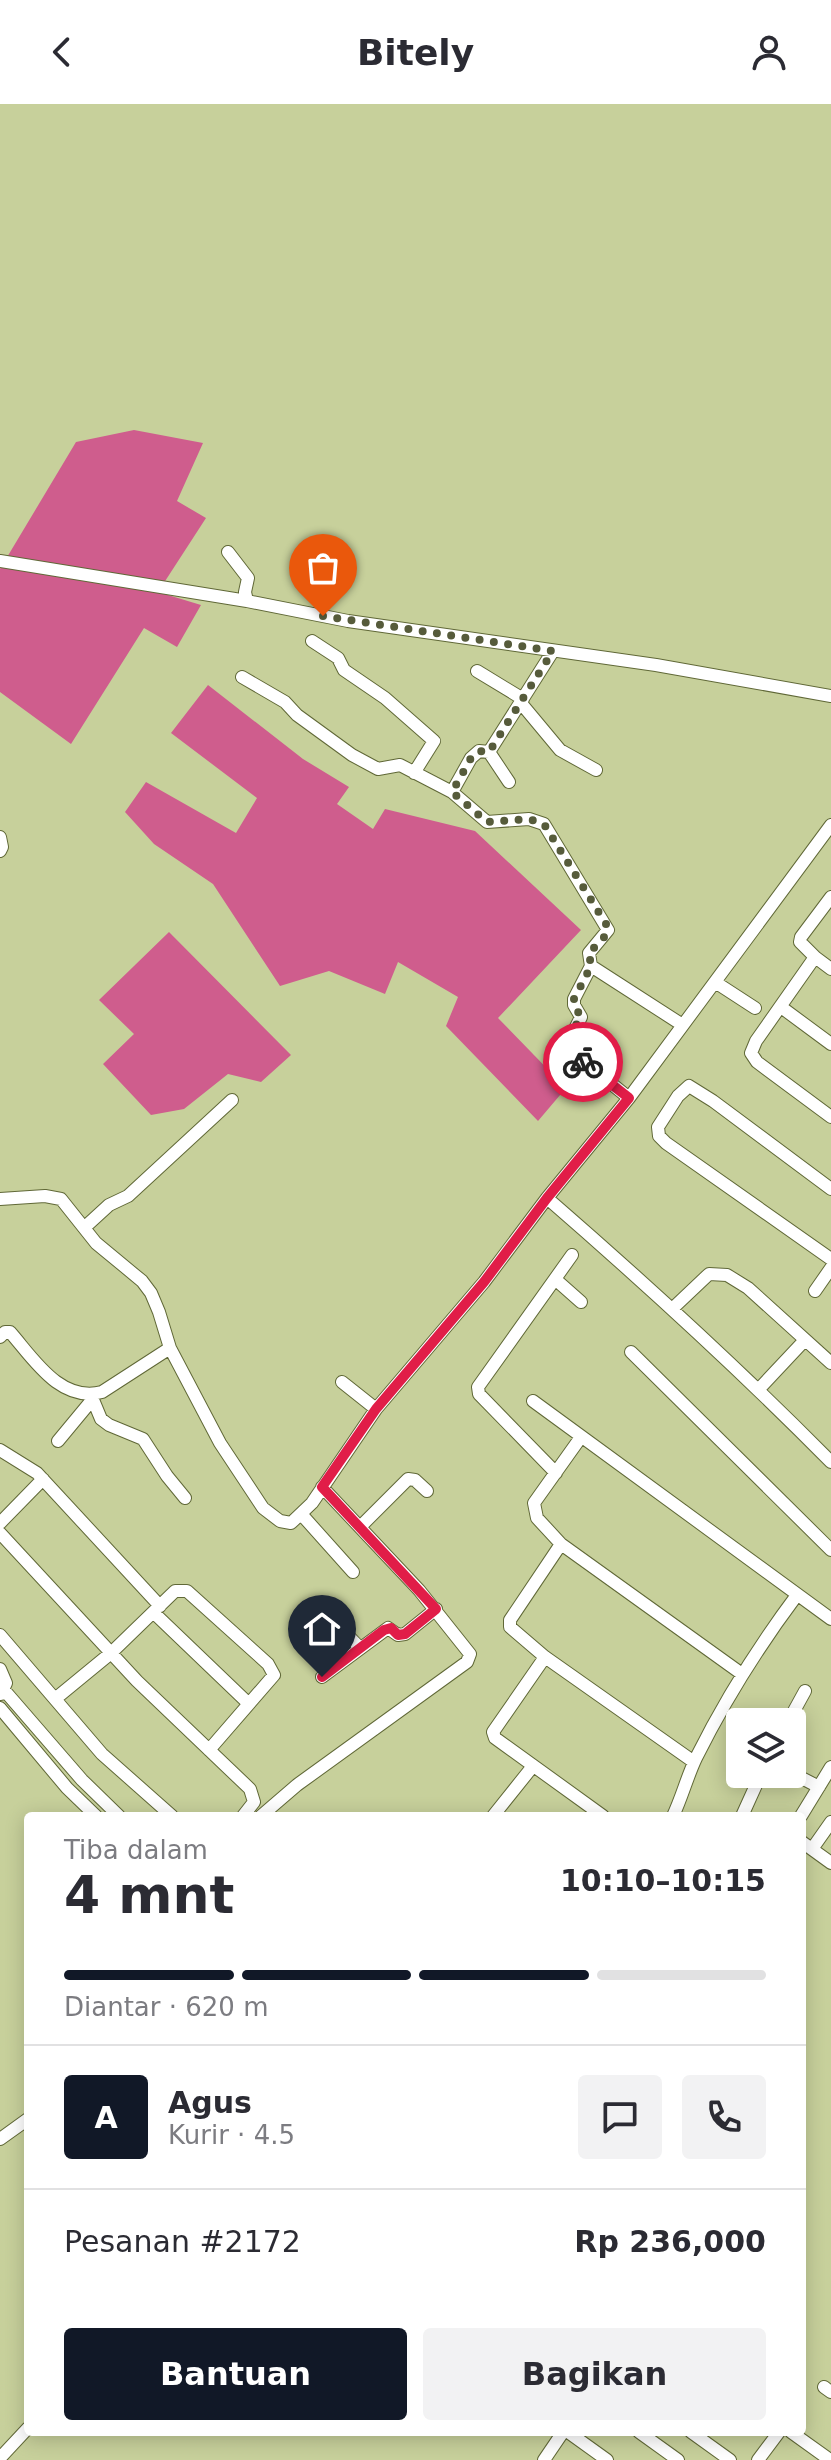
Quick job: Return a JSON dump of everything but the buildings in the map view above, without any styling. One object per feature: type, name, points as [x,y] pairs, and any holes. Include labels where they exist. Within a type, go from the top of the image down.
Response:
[{"type":"street","points":[[228,552],[248,578],[246,596]]},
{"type":"street","points":[[0,561],[246,596],[348,621],[740,678],[831,696]]},
{"type":"street","points":[[312,641],[338,658],[344,670],[385,698],[434,741],[414,773]]},
{"type":"street","points":[[489,752],[553,651]]},
{"type":"street","points":[[477,671],[522,701],[560,750],[596,770]]},
{"type":"street","points":[[242,677],[285,702],[324,736],[365,763],[378,769],[400,765],[452,792],[487,822],[529,819],[544,824],[608,930],[589,953],[591,966],[574,999],[581,1017],[567,1045],[629,1098]]},
{"type":"street","points":[[452,792],[471,758],[479,751],[489,752]]},
{"type":"street","points":[[489,752],[509,782]]},
{"type":"street","points":[[0,1199],[53,1196],[61,1199],[96,1243],[130,1270],[151,1293],[170,1348],[220,1443],[263,1508],[280,1521],[291,1523],[302,1515],[376,1409],[484,1282],[547,1198],[629,1098],[831,825]]},
{"type":"street","points":[[0,837],[0,851]]},
{"type":"street","points":[[831,897],[800,942],[831,969]]},
{"type":"street","points":[[815,957],[756,1041],[751,1053],[757,1062],[831,1117]]},
{"type":"street","points":[[591,966],[681,1024]]},
{"type":"street","points":[[715,982],[755,1008]]},
{"type":"street","points":[[781,1007],[831,1044]]},
{"type":"street","points":[[831,1189],[689,1086],[678,1096],[658,1127],[659,1136],[831,1259]]},
{"type":"street","points":[[85,1227],[109,1205],[128,1196],[232,1100]]},
{"type":"street","points":[[547,1198],[759,1389],[831,1462]]},
{"type":"street","points":[[556,1473],[479,1394],[478,1387],[572,1255]]},
{"type":"street","points":[[815,1291],[831,1268]]},
{"type":"street","points":[[672,1309],[709,1274],[727,1275],[748,1288],[831,1363]]},
{"type":"street","points":[[555,1279],[581,1302]]},
{"type":"street","points":[[0,1337],[10,1332],[50,1378],[92,1398],[101,1419],[109,1425],[143,1439],[185,1498]]},
{"type":"street","points":[[759,1389],[804,1341]]},
{"type":"street","points":[[58,1441],[92,1398],[170,1348]]},
{"type":"street","points":[[631,1352],[831,1550]]},
{"type":"street","points":[[342,1382],[376,1409]]},
{"type":"street","points":[[533,1401],[831,1619]]},
{"type":"street","points":[[581,1437],[534,1503],[537,1518],[561,1544],[742,1674]]},
{"type":"street","points":[[1,1453],[43,1479],[157,1609],[249,1704]]},
{"type":"street","points":[[0,1523],[43,1479]]},
{"type":"street","points":[[360,1527],[408,1479],[415,1480],[427,1491]]},
{"type":"street","points":[[266,1812],[297,1785],[467,1662],[470,1654],[436,1609],[322,1487]]},
{"type":"street","points":[[302,1515],[353,1572]]},
{"type":"street","points":[[0,1533],[111,1653],[254,1796],[254,1802],[246,1812]]},
{"type":"street","points":[[561,1544],[510,1620],[510,1627],[545,1657],[694,1762]]},
{"type":"street","points":[[55,1699],[111,1653],[175,1591],[187,1591],[268,1664],[274,1675],[209,1750]]},
{"type":"street","points":[[675,1812],[694,1762],[742,1674],[797,1595]]},
{"type":"street","points":[[322,1677],[388,1628],[398,1635],[405,1634],[436,1609]]},
{"type":"street","points":[[320,1629],[334,1621],[359,1647]]},
{"type":"street","points":[[0,1635],[102,1754],[167,1812]]},
{"type":"street","points":[[545,1657],[493,1732],[495,1738],[597,1812]]},
{"type":"street","points":[[0,1669],[5,1675],[2,1693],[115,1812]]},
{"type":"street","points":[[796,1708],[805,1691]]},
{"type":"street","points":[[0,1708],[67,1788],[92,1812]]},
{"type":"street","points":[[496,1812],[533,1766]]},
{"type":"street","points":[[803,1812],[831,1767]]},
{"type":"street","points":[[806,1780],[819,1787]]},
{"type":"street","points":[[744,1812],[755,1788]]},
{"type":"street","points":[[831,1822],[807,1845],[831,1863]]},
{"type":"street","points":[[0,2139],[24,2122]]},
{"type":"street","points":[[0,2458],[24,2432]]},
{"type":"street","points":[[544,2460],[563,2436]]},
{"type":"street","points":[[572,2436],[607,2460]]},
{"type":"street","points":[[645,2436],[678,2460]]},
{"type":"street","points":[[697,2436],[730,2460]]},
{"type":"street","points":[[758,2460],[776,2436]]},
{"type":"street","points":[[797,2436],[830,2460]]},
{"type":"shaded area","points":[[134,430],[203,443],[177,501],[206,518],[158,592],[201,605],[177,647],[144,628],[71,744],[0,692],[0,569],[76,442]]},
{"type":"shaded area","points":[[208,685],[303,759],[349,787],[337,804],[373,829],[385,809],[475,831],[581,930],[498,1018],[566,1088],[538,1121],[446,1026],[458,997],[398,962],[385,994],[329,971],[280,986],[213,884],[154,844],[125,812],[146,782],[236,833],[257,798],[171,733]]},
{"type":"shaded area","points":[[169,932],[291,1055],[261,1082],[228,1074],[184,1109],[151,1115],[103,1064],[134,1034],[99,1000]]},
{"type":"way so far","points":[[323,616],[553,651],[489,752],[479,751],[471,758],[452,792],[487,822],[529,819],[544,824],[606,924],[607,934],[589,953],[591,966],[574,999],[581,1017],[567,1040],[571,1051],[583,1062]]},
{"type":"route","points":[[322,1677],[384,1630],[391,1628],[401,1636],[436,1609],[322,1487],[376,1409],[484,1282],[547,1198],[629,1098],[583,1062]]}]
